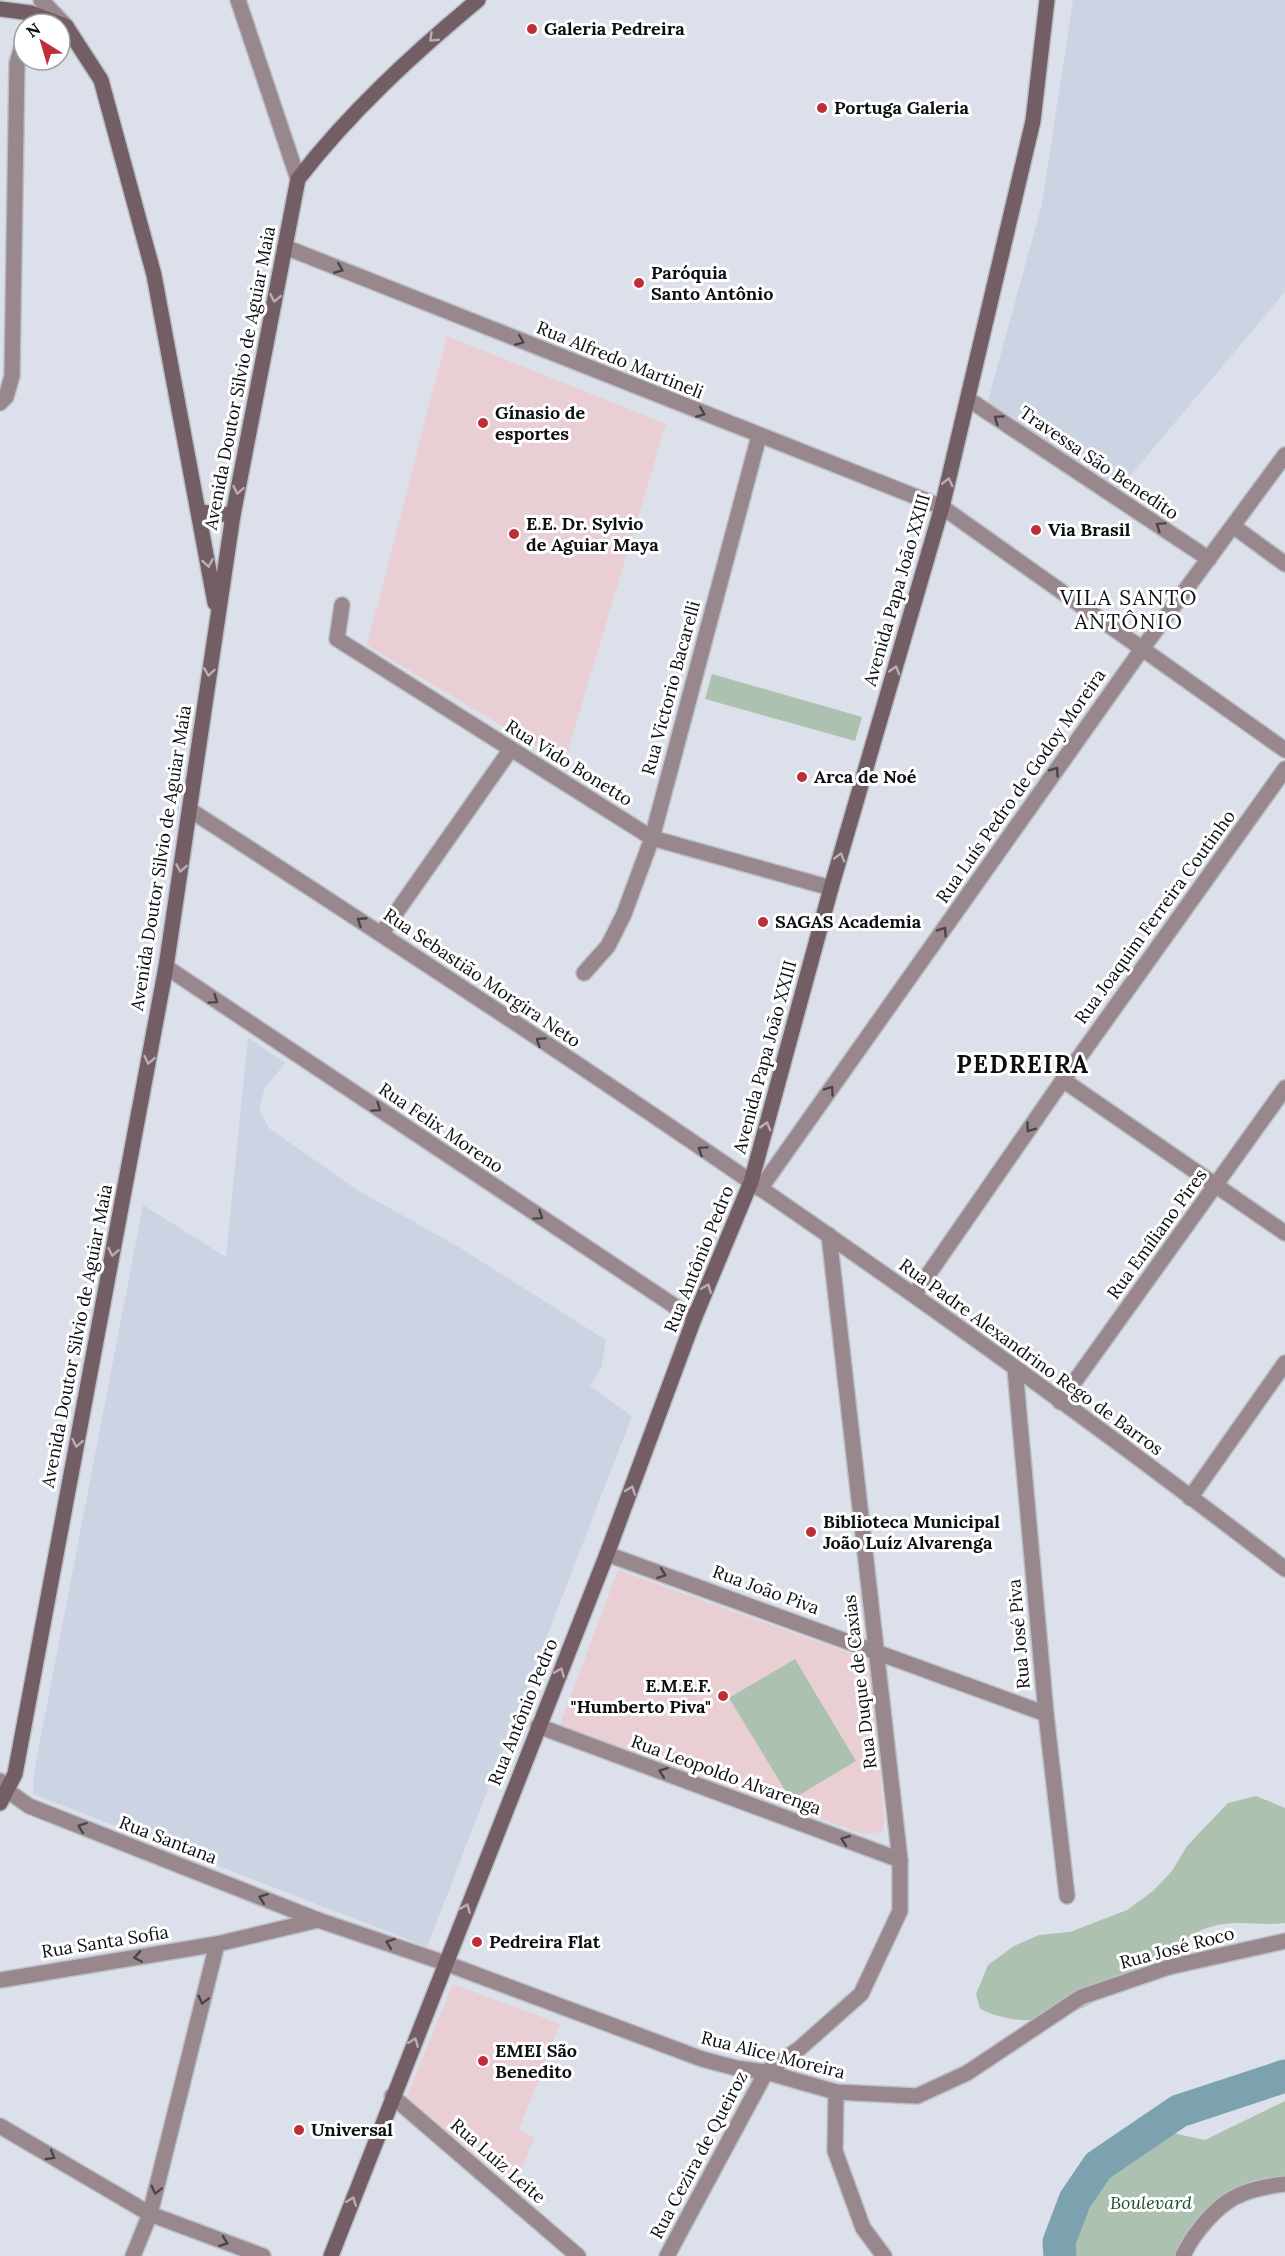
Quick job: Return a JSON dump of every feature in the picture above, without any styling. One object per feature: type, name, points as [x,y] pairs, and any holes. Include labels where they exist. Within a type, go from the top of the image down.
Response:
[{"type":"main road","name":"Avenida Doutor Silvio de Aguiar Maia","points":[[3,1792],[15,1774],[166,967],[233,515],[298,179],[330,138],[441,30],[478,0]]},
{"type":"main road","name":"Avenida Papa João XXIII","points":[[755,1186],[831,888],[942,507],[1033,121],[1047,0]]},
{"type":"main road","points":[[72,39],[101,80],[154,275],[217,614]]},
{"type":"main road","points":[[199,512],[233,515]]},
{"type":"main road","name":"Rua Antônio Pedro","points":[[331,2256],[607,1554],[694,1319],[755,1186]]},
{"type":"street","points":[[41,0],[51,12]]},
{"type":"street","points":[[238,0],[298,179]]},
{"type":"street","points":[[3,400],[12,376],[17,72]]},
{"type":"street","name":"Rua Alfredo Martineli","points":[[285,247],[942,507],[1285,750]]},
{"type":"street","name":"Travessa São Benedito","points":[[968,399],[1209,559]]},
{"type":"street","name":"Rua Victorio Bacarelli","points":[[584,973],[608,946],[624,914],[651,838],[759,436]]},
{"type":"street","name":"Rua Luís Pedro de Godoy Moreira","points":[[755,1186],[1142,649],[1285,455]]},
{"type":"street","points":[[1233,526],[1285,564]]},
{"type":"street","name":"Rua Vido Bonetto","points":[[342,605],[337,639],[651,838],[831,888]]},
{"type":"street","points":[[381,934],[511,749]]},
{"type":"street","name":"Rua Joaquim Ferreira Coutinho","points":[[914,1295],[1063,1080],[1285,769]]},
{"type":"street","name":"Rua Sebastião Morgira Neto","points":[[190,810],[381,934],[755,1186]]},
{"type":"street","name":"Rua Felix Moreno","points":[[166,967],[694,1319]]},
{"type":"street","points":[[1063,1080],[1285,1233]]},
{"type":"street","name":"Rua Emíliano Pires","points":[[1060,1402],[1285,1088]]},
{"type":"street","name":"Rua Padre Alexandrino Rego de Barros","points":[[755,1186],[914,1295],[1285,1569]]},
{"type":"street","name":"Rua Duque de Caxias","points":[[766,2072],[799,2049],[861,1994],[900,1911],[900,1860],[829,1235]]},
{"type":"street","points":[[1190,1498],[1285,1363]]},
{"type":"street","name":"Rua José Piva","points":[[1015,1369],[1046,1714],[1067,1896]]},
{"type":"street","name":"Rua João Piva","points":[[607,1554],[876,1650],[1046,1714]]},
{"type":"street","name":"Rua Leopoldo Alvarenga","points":[[538,1726],[900,1860]]},
{"type":"street","name":"Rua Santana","points":[[3,1792],[28,1806],[318,1920],[445,1963]]},
{"type":"street","name":"Rua Santa Sofia","points":[[0,1980],[217,1944],[318,1920]]},
{"type":"street","name":"Rua José Roco","points":[[1081,1998],[1169,1967],[1285,1941]]},
{"type":"street","points":[[133,2256],[150,2214],[217,1944]]},
{"type":"street","name":"Rua Alice Moreira","points":[[445,1963],[702,2059],[736,2068],[766,2072],[836,2092],[917,2096],[967,2073],[1081,1998]]},
{"type":"street","name":"Rua Cezira de Queiroz","points":[[667,2256],[766,2072]]},
{"type":"street","points":[[836,2092],[835,2151],[863,2228],[884,2256]]},
{"type":"street","name":"Rua Luiz Leite","points":[[392,2096],[578,2256]]},
{"type":"street","points":[[0,2126],[150,2214],[263,2256]]},
{"type":"street","points":[[1183,2256],[1189,2242],[1228,2201],[1268,2186],[1285,2184]]},
{"type":"shaded area","points":[[1073,0],[1285,0],[1285,292],[1119,489],[987,404],[1042,204]]},
{"type":"shaded area","name":"E.E. Dr. Sylvio de Aguiar Maya","points":[[447,336],[666,424],[564,763],[367,645]]},
{"type":"shaded area","points":[[248,1038],[285,1063],[265,1088],[259,1109],[269,1128],[359,1191],[457,1246],[606,1340],[601,1369],[590,1386],[632,1416],[427,1947],[33,1794],[34,1772],[143,1205],[226,1257]]},
{"type":"shaded area","name":"E.M.E.F. \"Humberto Piva\"","points":[[618,1570],[866,1659],[873,1668],[884,1820],[882,1832],[863,1834],[560,1725]]},
{"type":"shaded area","name":"EMEI São Benedito","points":[[453,1984],[560,2024],[519,2130],[534,2137],[515,2187],[406,2098]]},
{"type":"green space","points":[[712,674],[862,717],[855,741],[705,699]]},
{"type":"green space","points":[[795,1659],[856,1761],[791,1800],[729,1698]]},
{"type":"green space","points":[[1256,1796],[1285,1808],[1285,1923],[1230,1923],[1208,1928],[1186,1938],[1138,1974],[1096,2001],[1053,2018],[1030,2020],[1006,2018],[980,2009],[976,1994],[988,1965],[1014,1946],[1039,1935],[1070,1932],[1127,1910],[1153,1891],[1172,1871],[1187,1846],[1228,1803]]},
{"type":"green space","name":"Boulevard","points":[[1285,2101],[1285,2180],[1226,2198],[1180,2256],[1075,2256],[1064,2235],[1100,2170],[1172,2133],[1205,2140]]},
{"type":"waterway","points":[[1060,2256],[1059,2242],[1075,2200],[1098,2166],[1179,2111],[1285,2076]]},
{"type":"place","name":"Galeria Pedreira","points":[[532,29]]},
{"type":"place","name":"Portuga Galeria","points":[[822,108]]},
{"type":"place","name":"Paróquia Santo Antônio","points":[[639,283]]},
{"type":"place","name":"Gínasio de esportes","points":[[483,423]]},
{"type":"place","name":"Via Brasil","points":[[1036,530]]},
{"type":"place","name":"E.E. Dr. Sylvio de Aguiar Maya","points":[[514,534]]},
{"type":"place","name":"Arca de Noé","points":[[802,777]]},
{"type":"place","name":"SAGAS Academia","points":[[763,922]]},
{"type":"place","name":"Biblioteca Municipal João Luíz Alvarenga","points":[[811,1532]]},
{"type":"place","name":"E.M.E.F. \"Humberto Piva\"","points":[[723,1696]]},
{"type":"place","name":"Pedreira Flat","points":[[477,1942]]},
{"type":"place","name":"EMEI São Benedito","points":[[483,2061]]},
{"type":"place","name":"Universal","points":[[299,2130]]},
{"type":"district","name":"VILA SANTO ANTÔNIO","points":[[1129,610]]},
{"type":"district","name":"PEDREIRA","points":[[1023,1065]]}]
